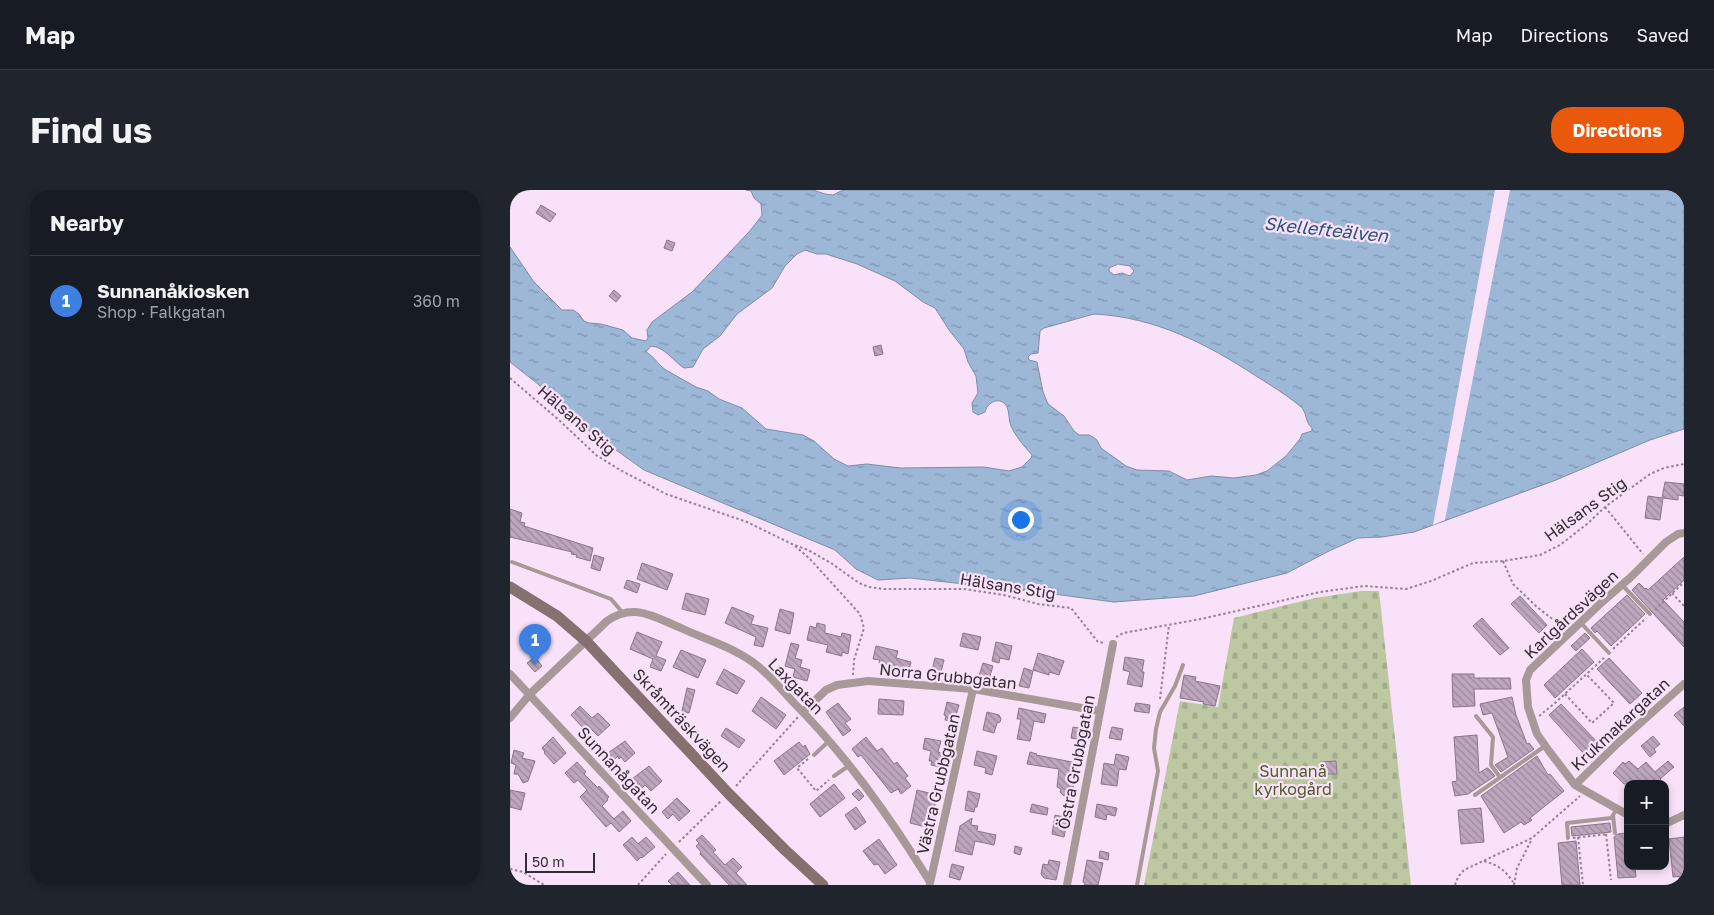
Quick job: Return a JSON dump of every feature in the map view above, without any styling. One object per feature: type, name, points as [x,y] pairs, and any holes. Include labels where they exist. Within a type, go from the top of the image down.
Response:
[{"type":"main road","name":"Skråmträskvägen","points":[[510,587],[557,616],[586,641],[729,794],[823,885]]},
{"type":"street","name":"Karlgårdsvägen","points":[[1575,785],[1537,734],[1528,707],[1526,680],[1530,670],[1666,542],[1678,534],[1684,533]]},
{"type":"street","points":[[510,718],[530,694],[607,621],[623,612]]},
{"type":"street","name":"Laxgatan","points":[[623,612],[638,612],[650,615],[738,653],[758,666],[830,741],[850,765],[897,830],[930,884]]},
{"type":"street","name":"Östra Grubbgatan","points":[[1067,885],[1113,644]]},
{"type":"street","name":"Sunnanågatan","points":[[510,674],[707,885]]},
{"type":"street","name":"Norra Grubbgatan","points":[[803,712],[826,690],[836,685],[868,681],[973,689],[1099,711]]},
{"type":"street","name":"Krukmakargatan","points":[[1575,785],[1618,743],[1684,684]]},
{"type":"street","name":"Västra Grubbgatan","points":[[930,884],[973,689]]},
{"type":"street","points":[[1575,785],[1615,812],[1624,815]]},
{"type":"street","points":[[1669,822],[1684,815]]},
{"type":"lane","points":[[512,562],[612,599],[623,612]]},
{"type":"lane","points":[[1622,585],[1650,614]]},
{"type":"lane","points":[[1580,622],[1609,652]]},
{"type":"lane","points":[[1137,885],[1158,771],[1154,748],[1160,712],[1175,686],[1183,665]]},
{"type":"lane","points":[[1476,716],[1493,737],[1492,765],[1500,777]]},
{"type":"lane","points":[[814,755],[830,741]]},
{"type":"lane","points":[[1475,795],[1545,746]]},
{"type":"lane","points":[[834,776],[850,765]]},
{"type":"lane","points":[[1615,812],[1615,833]]},
{"type":"lane","points":[[1568,838],[1566,823],[1611,818],[1615,812]]},
{"type":"path","name":"Hälsans Stig","points":[[510,378],[596,455],[620,470],[666,494],[747,522],[821,556],[859,583],[869,587],[884,589],[964,589],[1004,595],[1038,604],[1071,608],[1098,642],[1113,644],[1116,637],[1123,633],[1201,619],[1311,594],[1364,586],[1406,588],[1431,581],[1473,564],[1540,555],[1560,545],[1605,507],[1650,474],[1664,468],[1684,464]]},
{"type":"path","points":[[1605,507],[1649,559]]},
{"type":"path","points":[[792,544],[810,558],[860,614],[864,628],[854,660],[854,682]]},
{"type":"path","points":[[1504,561],[1513,584],[1537,607],[1570,632]]},
{"type":"path","points":[[1672,594],[1684,606]]},
{"type":"path","points":[[1160,712],[1160,694],[1169,624]]},
{"type":"path","points":[[1566,694],[1592,723],[1614,703],[1586,674]]},
{"type":"path","points":[[638,885],[673,847],[729,794],[803,712]]},
{"type":"path","points":[[814,755],[798,768],[816,790],[834,776]]},
{"type":"path","points":[[1455,885],[1458,877],[1464,870],[1532,838],[1586,791]]},
{"type":"path","points":[[1568,838],[1615,833]]},
{"type":"path","points":[[1606,834],[1611,880]]},
{"type":"path","points":[[1578,837],[1583,885]]},
{"type":"path","points":[[1514,884],[1517,868],[1532,838]]},
{"type":"path","points":[[1483,860],[1500,867],[1508,873],[1514,884]]},
{"type":"path","points":[[510,869],[523,872],[544,885]]},
{"type":"green space","name":"Sunnanå kyrkogård","points":[[1361,591],[1379,591],[1411,885],[1144,885],[1180,701],[1218,707],[1234,618],[1315,598]]},
{"type":"water","name":"Skellefteälven","points":[[746,190],[813,190],[833,195],[843,190],[1684,190],[1684,429],[1650,440],[1556,480],[1414,532],[1382,537],[1358,538],[1287,573],[1194,596],[1114,602],[910,578],[878,580],[856,569],[835,550],[644,470],[584,427],[538,384],[510,362],[510,247],[534,282],[562,310],[573,310],[584,321],[623,330],[632,338],[646,341],[648,338],[647,330],[652,322],[692,292],[760,218],[762,215],[761,204],[754,198],[751,191]],"holes":[[[805,250],[817,254],[826,254],[857,264],[895,281],[923,302],[935,308],[964,349],[968,362],[976,376],[978,393],[972,403],[973,412],[978,415],[985,412],[990,404],[995,401],[1004,403],[1007,407],[1011,426],[1032,455],[1031,458],[1022,467],[1009,471],[984,467],[900,468],[867,464],[848,466],[834,459],[814,441],[803,435],[766,429],[742,408],[719,399],[708,391],[696,387],[666,370],[646,352],[651,346],[656,347],[684,368],[693,367],[703,349],[720,336],[737,314],[772,288],[785,266],[797,254]],[[1118,264],[1130,266],[1134,271],[1130,276],[1122,273],[1114,275],[1109,271],[1109,268]],[[1094,314],[1138,320],[1180,334],[1219,353],[1300,406],[1312,431],[1302,434],[1286,456],[1267,471],[1256,475],[1234,478],[1211,476],[1187,480],[1169,471],[1137,470],[1126,466],[1101,448],[1093,437],[1079,435],[1064,416],[1048,404],[1043,392],[1037,362],[1029,360],[1028,357],[1031,354],[1038,353],[1040,331],[1044,328]]]},
{"type":"pier","points":[[1495,190],[1510,190],[1445,520],[1433,525]]},
{"type":"building","points":[[541,205],[556,214],[550,222],[536,213]]},
{"type":"building","points":[[667,240],[675,243],[672,251],[664,248]]},
{"type":"building","points":[[614,290],[621,296],[616,302],[609,296]]},
{"type":"building","points":[[881,345],[883,354],[875,356],[873,347]]},
{"type":"building","points":[[1665,482],[1684,484],[1684,496],[1678,495],[1678,500],[1663,498],[1660,520],[1645,518],[1648,496],[1662,498]]},
{"type":"building","points":[[510,509],[522,513],[520,522],[525,523],[524,526],[593,548],[590,561],[576,557],[577,555],[571,554],[572,552],[510,537]]},
{"type":"building","points":[[594,555],[604,558],[600,571],[591,568]]},
{"type":"building","points":[[1684,557],[1684,580],[1663,600],[1684,622],[1684,647],[1632,590],[1639,583],[1648,590]]},
{"type":"building","points":[[642,563],[673,574],[667,590],[637,579]]},
{"type":"building","points":[[627,580],[640,584],[637,593],[624,588]]},
{"type":"building","points":[[686,593],[709,599],[705,615],[682,609]]},
{"type":"building","points":[[1627,595],[1645,614],[1611,646],[1597,631],[1595,633],[1591,628]]},
{"type":"building","points":[[1520,596],[1547,625],[1539,633],[1511,604]]},
{"type":"building","points":[[732,607],[754,616],[751,624],[768,628],[763,647],[754,645],[756,637],[725,623]]},
{"type":"building","points":[[780,609],[794,613],[790,634],[775,630]]},
{"type":"building","points":[[1482,618],[1509,648],[1500,655],[1473,626]]},
{"type":"building","points":[[817,623],[825,625],[825,633],[841,637],[842,633],[851,635],[848,654],[842,652],[842,656],[826,652],[828,645],[807,640],[810,626],[816,628]]},
{"type":"building","points":[[637,632],[662,642],[656,656],[666,660],[661,671],[650,667],[653,659],[630,649]]},
{"type":"building","points":[[963,633],[981,637],[978,650],[960,646]]},
{"type":"building","points":[[1585,633],[1590,638],[1576,651],[1571,646]]},
{"type":"building","points":[[996,642],[1012,646],[1009,660],[1000,658],[999,663],[992,661]]},
{"type":"building","points":[[791,643],[799,645],[795,658],[802,660],[800,667],[810,670],[807,681],[793,677],[795,669],[785,666]]},
{"type":"building","points":[[876,646],[898,651],[896,658],[911,662],[909,671],[879,663],[880,660],[873,659]]},
{"type":"building","points":[[1582,649],[1594,662],[1555,698],[1544,685]]},
{"type":"building","points":[[681,650],[706,660],[698,678],[673,667]]},
{"type":"building","points":[[1038,653],[1064,661],[1059,675],[1049,672],[1049,675],[1033,670]]},
{"type":"building","points":[[535,657],[542,666],[535,672],[527,663]]},
{"type":"building","points":[[1125,657],[1144,660],[1142,687],[1127,684],[1130,672],[1123,670]]},
{"type":"building","points":[[935,658],[944,660],[941,672],[932,670]]},
{"type":"building","points":[[1609,658],[1642,693],[1630,704],[1597,669]]},
{"type":"building","points":[[983,663],[993,666],[989,679],[979,676]]},
{"type":"building","points":[[1024,668],[1033,671],[1029,688],[1019,686]]},
{"type":"building","points":[[724,669],[745,681],[737,694],[716,684]]},
{"type":"building","points":[[1452,674],[1474,674],[1474,678],[1510,678],[1511,689],[1474,689],[1475,706],[1453,707]]},
{"type":"building","points":[[1184,675],[1196,677],[1195,681],[1220,686],[1215,706],[1180,698]]},
{"type":"building","points":[[687,688],[695,690],[689,713],[682,711]]},
{"type":"building","points":[[761,697],[786,715],[776,729],[752,711]]},
{"type":"building","points":[[1512,697],[1516,715],[1527,744],[1529,743],[1534,749],[1501,772],[1495,765],[1508,757],[1492,713],[1483,715],[1480,704]]},
{"type":"building","points":[[879,699],[904,701],[903,715],[878,714]]},
{"type":"building","points":[[947,702],[959,705],[954,722],[945,720],[946,716],[944,715]]},
{"type":"building","points":[[838,703],[851,719],[845,723],[851,730],[843,736],[826,712]]},
{"type":"building","points":[[1136,703],[1150,705],[1149,713],[1134,711]]},
{"type":"building","points":[[1561,704],[1598,743],[1585,755],[1549,715]]},
{"type":"building","points":[[580,706],[592,718],[598,713],[610,725],[598,736],[591,729],[588,733],[571,715]]},
{"type":"building","points":[[1684,707],[1684,726],[1674,715]]},
{"type":"building","points":[[1019,708],[1046,714],[1044,723],[1034,721],[1030,741],[1017,739],[1021,719],[1017,719]]},
{"type":"building","points":[[987,712],[999,715],[1001,719],[997,723],[994,733],[983,730]]},
{"type":"building","points":[[1073,727],[1084,729],[1082,740],[1071,738]]},
{"type":"building","points":[[1112,727],[1123,729],[1121,740],[1109,738]]},
{"type":"building","points":[[726,728],[745,740],[739,748],[721,736]]},
{"type":"building","points":[[1477,735],[1479,773],[1487,768],[1495,776],[1468,794],[1455,796],[1452,782],[1457,781],[1454,737]]},
{"type":"building","points":[[1653,736],[1660,744],[1654,749],[1656,752],[1650,757],[1641,746]]},
{"type":"building","points":[[553,737],[566,753],[554,764],[542,748]]},
{"type":"building","points":[[866,737],[877,751],[882,748],[894,764],[897,762],[908,776],[905,778],[911,786],[901,794],[898,789],[891,793],[861,755],[858,757],[852,749]]},
{"type":"building","points":[[925,738],[941,741],[938,752],[947,754],[944,768],[931,765],[932,761],[929,761],[931,751],[923,749]]},
{"type":"building","points":[[625,741],[635,753],[625,762],[621,757],[619,759],[618,756],[614,760],[608,753]]},
{"type":"building","points":[[799,742],[803,747],[805,745],[810,754],[784,775],[774,761]]},
{"type":"building","points":[[514,750],[524,753],[522,758],[535,761],[528,781],[523,783],[518,774],[514,774],[516,765],[511,763]]},
{"type":"building","points":[[977,751],[997,756],[992,775],[985,773],[986,768],[974,765]]},
{"type":"building","points":[[1030,752],[1036,755],[1077,763],[1072,794],[1064,796],[1060,792],[1061,789],[1057,787],[1059,769],[1027,764]]},
{"type":"building","points":[[1116,754],[1129,757],[1126,770],[1119,769],[1117,786],[1101,784],[1104,763],[1114,765]]},
{"type":"building","points":[[1537,756],[1548,775],[1550,774],[1564,791],[1530,818],[1532,820],[1524,825],[1521,822],[1504,833],[1481,796]]},
{"type":"building","points":[[1336,761],[1337,774],[1321,774],[1320,762]]},
{"type":"building","points":[[1629,761],[1638,769],[1646,762],[1655,772],[1668,761],[1674,767],[1661,780],[1624,780],[1624,784],[1613,773],[1623,762],[1625,764]]},
{"type":"building","points":[[577,762],[586,772],[584,774],[609,797],[602,806],[614,819],[623,811],[631,821],[619,832],[611,823],[606,827],[580,797],[587,790],[578,780],[574,783],[565,773]]},
{"type":"building","points":[[649,766],[662,781],[651,791],[645,785],[641,789],[632,779]]},
{"type":"building","points":[[834,784],[845,798],[820,817],[810,804]]},
{"type":"building","points":[[858,789],[864,796],[859,801],[852,794]]},
{"type":"building","points":[[510,790],[525,793],[521,810],[510,807]]},
{"type":"building","points":[[917,790],[937,795],[930,828],[910,823]]},
{"type":"building","points":[[968,791],[980,794],[974,812],[965,810]]},
{"type":"building","points":[[677,798],[690,811],[679,821],[673,814],[668,819],[662,812]]},
{"type":"building","points":[[1032,804],[1048,808],[1047,815],[1030,812]]},
{"type":"building","points":[[1097,804],[1117,808],[1115,816],[1107,814],[1106,820],[1095,817]]},
{"type":"building","points":[[856,807],[866,822],[855,830],[845,815]]},
{"type":"building","points":[[1481,808],[1484,842],[1461,844],[1458,810]]},
{"type":"building","points":[[1055,815],[1068,818],[1064,837],[1052,834]]},
{"type":"building","points":[[972,818],[971,825],[978,826],[977,831],[996,835],[994,845],[975,841],[972,855],[955,851],[960,826]]},
{"type":"building","points":[[1610,823],[1611,832],[1572,836],[1571,827]]},
{"type":"building","points":[[1624,833],[1624,870],[1635,870],[1636,877],[1618,878],[1614,837]]},
{"type":"building","points":[[702,835],[716,850],[713,852],[725,865],[733,858],[742,867],[736,873],[747,885],[729,885],[700,854],[701,852],[696,846],[699,843],[696,840]]},
{"type":"building","points":[[632,837],[638,844],[646,837],[655,847],[637,861],[623,845]]},
{"type":"building","points":[[1684,837],[1684,876],[1673,877],[1669,839]]},
{"type":"building","points":[[879,839],[897,865],[885,874],[878,864],[874,865],[863,851]]},
{"type":"building","points":[[1576,841],[1580,885],[1562,885],[1558,843]]},
{"type":"building","points":[[1015,846],[1022,848],[1020,855],[1014,853]]},
{"type":"building","points":[[1100,851],[1109,853],[1108,860],[1099,858]]},
{"type":"building","points":[[1049,860],[1060,862],[1056,880],[1044,878],[1041,874],[1043,864],[1048,865]]},
{"type":"building","points":[[1087,860],[1103,863],[1098,885],[1084,885]]},
{"type":"building","points":[[952,864],[964,867],[960,880],[949,877]]},
{"type":"building","points":[[678,872],[690,885],[672,885],[668,881]]},
{"type":"place","name":"Sunnanåkiosken","points":[[535,665]]}]
